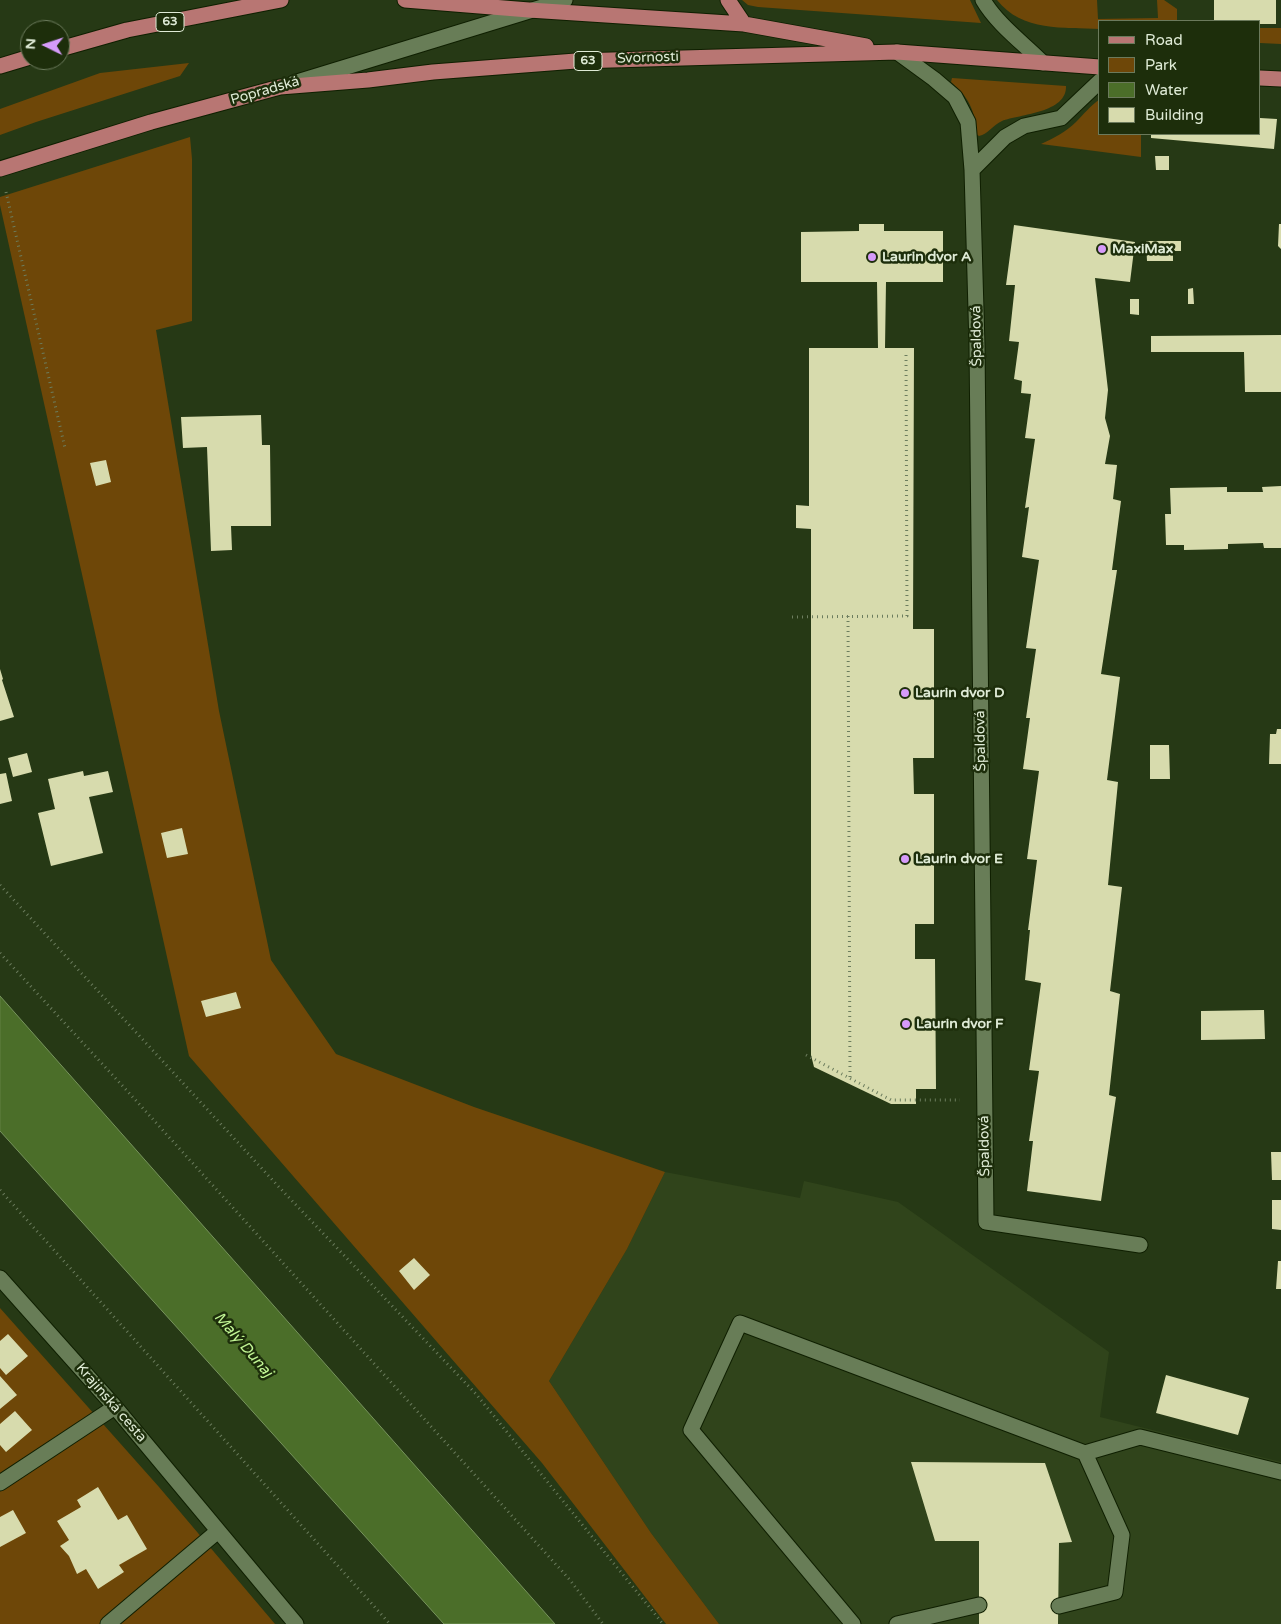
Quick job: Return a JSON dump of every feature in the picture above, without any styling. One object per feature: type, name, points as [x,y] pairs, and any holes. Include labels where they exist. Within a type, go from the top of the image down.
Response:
[{"type":"main road","name":"63","points":[[70,46],[127,30],[281,0]]},
{"type":"main road","name":"Popradská","points":[[405,0],[529,10]]},
{"type":"main road","points":[[728,0],[744,24]]},
{"type":"main road","name":"Svornosti","points":[[529,10],[744,24],[897,52]]},
{"type":"main road","name":"Svornosti","points":[[280,87],[576,61],[897,52],[1098,67]]},
{"type":"main road","points":[[0,66],[20,60]]},
{"type":"main road","points":[[1261,78],[1281,79]]},
{"type":"main road","name":"Popradská","points":[[0,169],[151,122],[280,87]]},
{"type":"street","name":"Popradská","points":[[280,87],[565,0]]},
{"type":"street","points":[[983,0],[988,9],[1002,24],[1043,63]]},
{"type":"street","name":"Špaldová","points":[[897,52],[955,97],[968,122],[972,170],[977,346],[986,1222],[1140,1245]]},
{"type":"street","points":[[972,170],[1005,137],[1024,126],[1061,118],[1098,83]]},
{"type":"street","name":"Krajinská cesta","points":[[0,1278],[115,1407],[296,1624]]},
{"type":"street","points":[[853,1624],[691,1430],[740,1323],[1085,1453],[1140,1437],[1281,1472]]},
{"type":"street","points":[[0,1483],[115,1407]]},
{"type":"street","points":[[1058,1606],[1115,1592],[1122,1535],[1085,1453]]},
{"type":"street","points":[[108,1624],[218,1531]]},
{"type":"street","points":[[898,1624],[979,1605]]},
{"type":"path","points":[[0,169],[64,448]]},
{"type":"path","points":[[792,617],[907,616],[906,352]]},
{"type":"path","points":[[848,616],[850,1078]]},
{"type":"path","points":[[0,884],[278,1186],[476,1394],[663,1624]]},
{"type":"path","points":[[0,953],[556,1565],[603,1624]]},
{"type":"path","points":[[806,1055],[891,1100],[965,1100]]},
{"type":"path","points":[[0,1190],[390,1624]]},
{"type":"shaded area","points":[[665,1172],[800,1198],[804,1181],[898,1202],[1109,1352],[1100,1417],[1281,1462],[1281,1624],[719,1624],[651,1533],[549,1381],[627,1249]]},
{"type":"green space","points":[[742,0],[970,0],[981,23],[758,7],[748,5]]},
{"type":"green space","points":[[997,0],[1097,0],[1098,19],[1158,18],[1157,0],[1164,0],[1177,9],[1177,20],[1098,20],[1098,29],[1058,27],[1031,23],[1007,10]]},
{"type":"green space","points":[[1261,28],[1281,28],[1281,44],[1261,43]]},
{"type":"green space","points":[[189,63],[180,76],[0,135],[0,109],[100,73]]},
{"type":"green space","points":[[952,78],[1066,86],[1064,95],[1059,102],[1051,107],[1002,121],[979,136],[976,134],[970,105],[967,99],[951,82]]},
{"type":"green space","points":[[1098,101],[1098,135],[1141,135],[1141,157],[1041,144],[1068,129]]},
{"type":"green space","points":[[190,137],[192,159],[192,321],[156,330],[219,711],[271,960],[336,1054],[474,1107],[665,1172],[627,1249],[549,1381],[651,1533],[719,1624],[666,1624],[542,1463],[189,1056],[0,205],[0,197]]},
{"type":"green space","points":[[0,1308],[159,1487],[275,1624],[0,1624]]},
{"type":"water","name":"Malý Dunaj","points":[[0,996],[555,1624],[444,1624],[0,1131]]},
{"type":"building","points":[[1214,0],[1276,0],[1276,24],[1261,24],[1261,20],[1214,20]]},
{"type":"building","points":[[1261,118],[1277,119],[1274,149],[1151,138],[1151,135],[1261,135]]},
{"type":"building","points":[[1155,156],[1169,156],[1169,170],[1156,170]]},
{"type":"building","points":[[859,224],[884,224],[884,231],[943,231],[943,282],[886,282],[885,348],[914,348],[913,629],[934,629],[934,758],[913,758],[914,794],[934,794],[934,924],[915,924],[915,959],[935,959],[936,1089],[916,1089],[916,1104],[891,1104],[814,1067],[811,1055],[811,529],[796,528],[796,505],[809,506],[809,348],[878,348],[877,282],[801,282],[801,232],[859,231]]},
{"type":"building","points":[[1279,224],[1281,224],[1281,249],[1278,246]]},
{"type":"building","points":[[1014,225],[1135,242],[1130,282],[1095,278],[1108,390],[1105,418],[1110,436],[1105,464],[1117,465],[1113,499],[1121,501],[1112,570],[1117,570],[1101,674],[1120,677],[1107,780],[1118,782],[1108,885],[1122,887],[1110,991],[1120,994],[1109,1095],[1116,1097],[1101,1201],[1027,1191],[1033,1141],[1029,1141],[1039,1071],[1029,1070],[1041,983],[1025,980],[1030,930],[1028,930],[1037,860],[1027,859],[1039,771],[1023,769],[1030,718],[1026,718],[1036,649],[1026,648],[1039,560],[1022,557],[1029,507],[1025,508],[1035,439],[1025,438],[1031,394],[1021,393],[1022,381],[1014,379],[1019,342],[1009,341],[1015,285],[1006,285]]},
{"type":"building","points":[[1146,241],[1181,241],[1181,251],[1173,251],[1173,261],[1147,261]]},
{"type":"building","points":[[1193,288],[1194,304],[1188,304],[1188,289]]},
{"type":"building","points":[[1130,299],[1139,299],[1139,315],[1130,314]]},
{"type":"building","points":[[1281,335],[1281,392],[1245,392],[1244,352],[1151,352],[1151,336]]},
{"type":"building","points":[[261,415],[262,445],[270,445],[271,526],[231,526],[232,550],[211,551],[207,447],[183,448],[181,417]]},
{"type":"building","points":[[106,460],[111,482],[96,486],[90,463]]},
{"type":"building","points":[[1281,486],[1281,548],[1264,548],[1263,543],[1228,544],[1228,549],[1184,550],[1184,545],[1166,545],[1165,514],[1171,514],[1170,488],[1227,487],[1227,492],[1263,492],[1262,487]]},
{"type":"building","points":[[0,669],[14,717],[0,721]]},
{"type":"building","points":[[1277,729],[1281,729],[1281,764],[1269,764],[1270,734],[1276,734]]},
{"type":"building","points":[[1150,745],[1169,745],[1170,779],[1150,779]]},
{"type":"building","points":[[27,753],[32,772],[13,777],[8,758]]},
{"type":"building","points":[[83,771],[84,776],[108,771],[113,792],[89,797],[103,853],[51,866],[38,813],[55,809],[48,779]]},
{"type":"building","points":[[6,773],[12,801],[0,804],[0,774]]},
{"type":"building","points":[[182,828],[188,854],[167,858],[161,833]]},
{"type":"building","points":[[236,992],[241,1008],[206,1017],[201,1001]]},
{"type":"building","points":[[1264,1010],[1265,1039],[1201,1040],[1201,1011]]},
{"type":"building","points":[[1271,1152],[1281,1152],[1281,1180],[1272,1180]]},
{"type":"building","points":[[1272,1200],[1281,1200],[1281,1230],[1272,1229]]},
{"type":"building","points":[[414,1258],[430,1275],[414,1290],[399,1271]]},
{"type":"building","points":[[1278,1261],[1281,1261],[1281,1289],[1276,1289]]},
{"type":"building","points":[[8,1334],[28,1356],[6,1375],[0,1368],[0,1341]]},
{"type":"building","points":[[1166,1375],[1249,1398],[1238,1435],[1156,1413]]},
{"type":"building","points":[[0,1376],[17,1395],[0,1409]]},
{"type":"building","points":[[15,1411],[32,1430],[6,1452],[0,1445],[0,1424]]},
{"type":"building","points":[[911,1462],[1045,1463],[1072,1542],[1059,1543],[1058,1624],[979,1624],[979,1541],[935,1541]]},
{"type":"building","points":[[98,1487],[118,1520],[127,1515],[147,1549],[119,1565],[124,1572],[98,1589],[86,1569],[77,1574],[69,1556],[60,1546],[69,1540],[57,1521],[81,1507],[77,1500]]},
{"type":"building","points":[[13,1510],[26,1533],[0,1547],[0,1517]]},
{"type":"place","name":"MaxiMax","points":[[1102,249]]},
{"type":"place","name":"Laurin dvor A","points":[[872,257]]},
{"type":"place","name":"Laurin dvor D","points":[[905,693]]},
{"type":"place","name":"Laurin dvor E","points":[[905,859]]},
{"type":"place","name":"Laurin dvor F","points":[[906,1024]]}]
